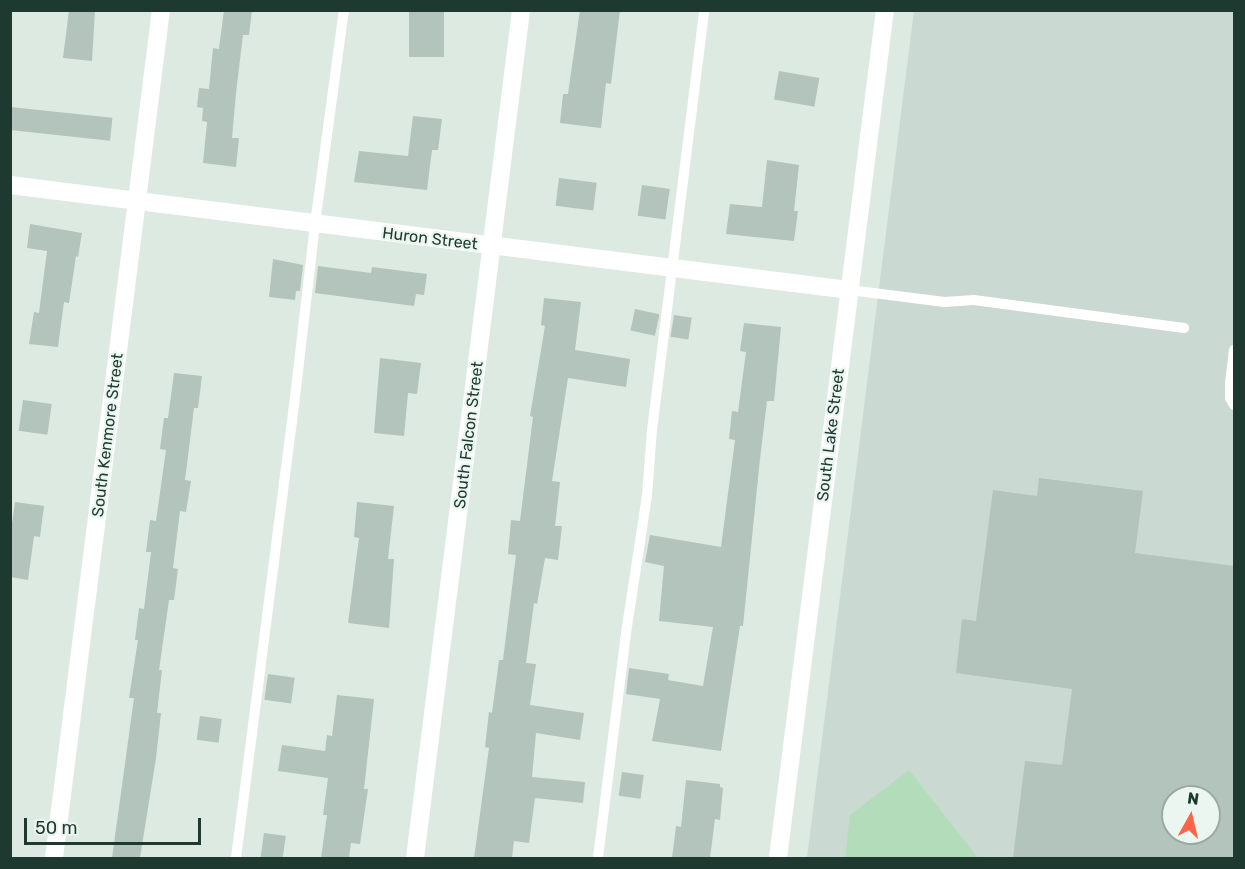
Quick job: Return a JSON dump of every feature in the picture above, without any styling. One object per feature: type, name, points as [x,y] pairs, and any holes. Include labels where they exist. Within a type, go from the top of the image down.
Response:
[{"type":"street","name":"South Kenmore Street","points":[[54,858],[161,10]]},
{"type":"street","name":"South Falcon Street","points":[[415,858],[521,10]]},
{"type":"street","name":"South Lake Street","points":[[778,858],[885,10]]},
{"type":"street","name":"Huron Street","points":[[10,185],[850,290]]},
{"type":"lane","points":[[236,858],[344,10]]},
{"type":"lane","points":[[598,858],[626,633],[647,496],[704,10]]},
{"type":"lane","points":[[850,290],[944,302],[974,300],[1184,328]]},
{"type":"lane","points":[[1234,350],[1230,384],[1230,398],[1234,405]]},
{"type":"shaded area","points":[[914,11],[1234,11],[1234,858],[807,858]]},
{"type":"green space","points":[[909,770],[978,858],[845,858],[850,815]]},
{"type":"building","points":[[69,10],[95,10],[92,61],[63,58]]},
{"type":"building","points":[[224,10],[252,10],[249,35],[243,35],[236,93],[232,138],[239,138],[236,167],[203,163],[207,122],[202,121],[203,108],[197,107],[199,88],[209,89],[213,48],[219,49]]},
{"type":"building","points":[[409,10],[444,10],[444,57],[409,57]]},
{"type":"building","points":[[580,10],[620,10],[611,84],[606,83],[601,128],[560,123],[563,94],[568,94]]},
{"type":"building","points":[[779,71],[819,78],[814,107],[774,100]]},
{"type":"building","points":[[10,107],[112,118],[110,141],[10,130]]},
{"type":"building","points":[[413,116],[442,119],[438,150],[432,150],[427,190],[354,182],[359,151],[408,156]]},
{"type":"building","points":[[767,160],[799,165],[794,211],[798,211],[794,241],[726,234],[730,204],[762,207]]},
{"type":"building","points":[[559,178],[597,183],[593,210],[556,206]]},
{"type":"building","points":[[642,185],[670,189],[665,220],[638,216]]},
{"type":"building","points":[[30,224],[82,233],[69,303],[64,302],[58,347],[29,344],[34,312],[39,313],[47,251],[27,248]]},
{"type":"building","points":[[273,259],[303,265],[300,291],[296,291],[295,300],[269,297]]},
{"type":"building","points":[[318,266],[371,273],[372,267],[427,274],[424,295],[416,294],[414,306],[315,293]]},
{"type":"building","points":[[544,298],[581,302],[575,350],[630,359],[626,387],[568,378],[552,481],[560,482],[555,526],[562,526],[558,560],[545,558],[537,604],[534,603],[526,663],[536,664],[530,705],[584,713],[580,740],[536,733],[532,777],[585,782],[583,803],[535,798],[529,843],[514,841],[512,858],[474,858],[489,748],[485,747],[489,712],[492,713],[499,660],[503,660],[516,555],[508,554],[511,520],[520,521],[533,417],[530,416],[545,326],[541,325]]},
{"type":"building","points":[[635,309],[659,314],[655,336],[630,331]]},
{"type":"building","points":[[674,315],[692,318],[688,340],[671,337]]},
{"type":"building","points":[[744,323],[781,327],[774,401],[767,401],[743,626],[740,626],[721,751],[652,741],[660,699],[626,694],[629,668],[669,674],[668,680],[703,686],[713,627],[659,621],[664,566],[645,562],[650,535],[721,547],[735,440],[729,439],[732,411],[738,412],[746,352],[740,351]]},
{"type":"building","points":[[380,358],[421,363],[417,394],[408,393],[404,436],[374,433]]},
{"type":"building","points":[[174,373],[202,376],[198,408],[194,408],[185,480],[191,481],[186,512],[180,511],[173,568],[178,569],[174,600],[169,600],[159,670],[162,670],[157,713],[161,713],[156,758],[140,858],[112,858],[134,698],[129,698],[138,640],[135,640],[139,608],[144,609],[151,552],[146,552],[150,520],[156,521],[166,450],[160,449],[164,418],[168,418]]},
{"type":"building","points":[[23,400],[52,404],[47,435],[19,431]]},
{"type":"building","points":[[1039,478],[1143,491],[1135,553],[1234,566],[1234,858],[1013,858],[1025,761],[1062,765],[1072,689],[956,673],[962,619],[976,621],[993,490],[1037,496]]},
{"type":"building","points":[[15,502],[44,506],[40,537],[34,536],[28,580],[10,577],[10,538]]},
{"type":"building","points":[[357,502],[394,506],[388,559],[394,559],[389,628],[348,623],[359,538],[354,537]]},
{"type":"building","points":[[268,674],[295,678],[291,704],[264,700]]},
{"type":"building","points":[[337,695],[374,699],[364,789],[368,789],[360,844],[351,843],[349,858],[321,858],[327,815],[323,815],[328,778],[278,771],[282,745],[325,751],[327,735],[332,736]]},
{"type":"building","points":[[200,716],[222,719],[218,743],[197,740]]},
{"type":"building","points":[[622,772],[644,775],[640,799],[619,796]]},
{"type":"building","points":[[686,780],[720,784],[723,788],[720,820],[715,819],[710,858],[672,858],[676,826],[681,827]]},
{"type":"building","points":[[264,833],[286,836],[283,858],[261,858]]}]
